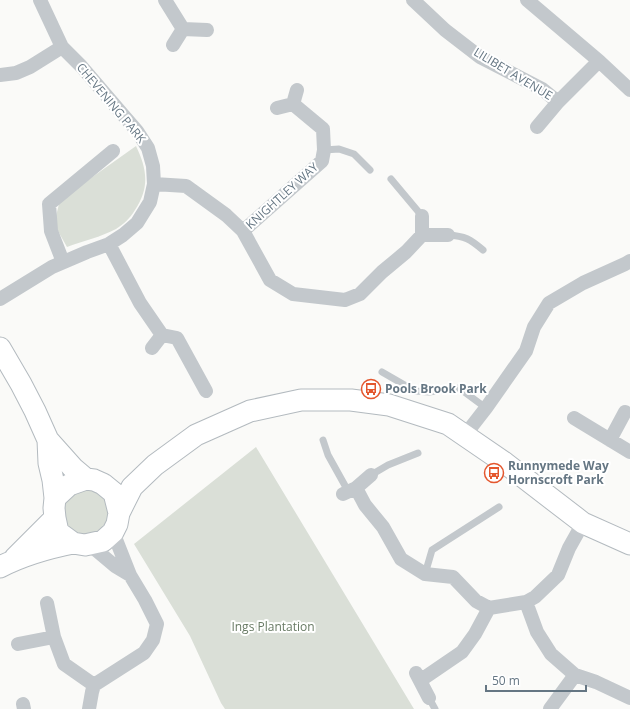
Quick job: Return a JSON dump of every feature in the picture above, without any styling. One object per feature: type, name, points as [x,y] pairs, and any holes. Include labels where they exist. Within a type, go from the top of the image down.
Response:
[{"type":"street","name":"CHEVENING PARK","points":[[0,299],[52,267],[108,244],[123,235],[137,223],[150,202],[154,184],[153,166],[148,148],[137,131],[81,66],[62,48],[40,0]]},
{"type":"street","points":[[165,0],[183,28]]},
{"type":"street","name":"LILIBET AVENUE","points":[[413,0],[445,30],[480,57],[542,89],[558,102]]},
{"type":"street","points":[[526,0],[599,61],[630,90]]},
{"type":"street","points":[[183,28],[207,30]]},
{"type":"street","points":[[173,45],[183,28]]},
{"type":"street","points":[[0,75],[16,73],[30,68],[62,48]]},
{"type":"street","name":"LILIBET AVENUE","points":[[537,127],[558,102],[599,61]]},
{"type":"street","points":[[277,108],[293,104],[297,90]]},
{"type":"street","name":"KNIGHTLEY WAY","points":[[243,231],[322,161],[324,150],[323,129],[293,104]]},
{"type":"street","points":[[63,262],[52,231],[49,204],[113,151]]},
{"type":"street","name":"KNIGHTLEY WAY","points":[[154,184],[186,186],[226,215],[243,231],[270,280],[293,294],[345,300],[360,294],[382,272],[406,252],[422,235]]},
{"type":"street","points":[[422,216],[422,235],[448,235]]},
{"type":"street","points":[[108,244],[140,303],[162,335],[177,338],[206,391]]},
{"type":"street","points":[[464,435],[486,408],[526,351],[534,327],[549,303],[583,283],[630,261]]},
{"type":"street","points":[[152,348],[162,335]]},
{"type":"street","points":[[0,348],[21,384],[48,440],[73,468],[114,493],[119,513]]},
{"type":"street","points":[[7,563],[52,547],[103,541],[113,532],[117,524],[119,513],[132,487],[155,465],[196,435],[250,411],[301,400],[351,400],[389,405],[448,424],[505,463],[583,523],[630,544]]},
{"type":"street","points":[[610,440],[625,412]]},
{"type":"street","points":[[574,418],[630,452]]},
{"type":"street","points":[[48,440],[58,532],[79,544],[96,550],[115,566],[130,575]]},
{"type":"street","points":[[7,563],[55,508],[69,485],[94,481],[155,465]]},
{"type":"street","points":[[371,475],[349,491],[365,505],[383,527],[401,559],[425,574],[453,577],[476,601],[489,608],[526,602],[535,597],[558,575],[569,548],[583,523]]},
{"type":"street","points":[[89,709],[94,685],[144,653],[153,640],[157,624],[146,600],[130,575],[113,532]]},
{"type":"street","points":[[526,602],[538,632],[551,654],[575,675],[596,682],[630,698]]},
{"type":"street","points":[[47,603],[54,637],[64,664],[94,685]]},
{"type":"street","points":[[432,704],[418,676],[462,652],[475,634],[489,608]]},
{"type":"street","points":[[18,644],[54,637]]},
{"type":"street","points":[[550,709],[575,675]]},
{"type":"lane","points":[[324,150],[339,149],[354,154],[370,170]]},
{"type":"lane","points":[[391,180],[422,216]]},
{"type":"lane","points":[[448,235],[467,238],[483,250]]},
{"type":"lane","points":[[382,372],[415,391],[429,392],[459,388],[486,408]]},
{"type":"lane","points":[[323,440],[328,455],[349,491]]},
{"type":"lane","points":[[371,475],[388,465],[418,453]]},
{"type":"lane","points":[[425,574],[432,550],[499,507]]},
{"type":"green space","points":[[136,146],[143,162],[145,186],[140,202],[133,213],[127,221],[116,229],[98,237],[67,247],[54,224],[60,200]]},
{"type":"green space","name":"Ings Plantation","points":[[256,447],[414,709],[225,709],[221,703],[190,636],[134,544]]},
{"type":"green space","points":[[92,487],[107,498],[109,517],[103,527],[93,534],[82,535],[72,533],[63,515],[66,497]]},
{"type":"place","name":"Pools Brook Park","points":[[371,389]]},
{"type":"place","name":"Runnymede Way Hornscroft Park","points":[[494,473]]}]
